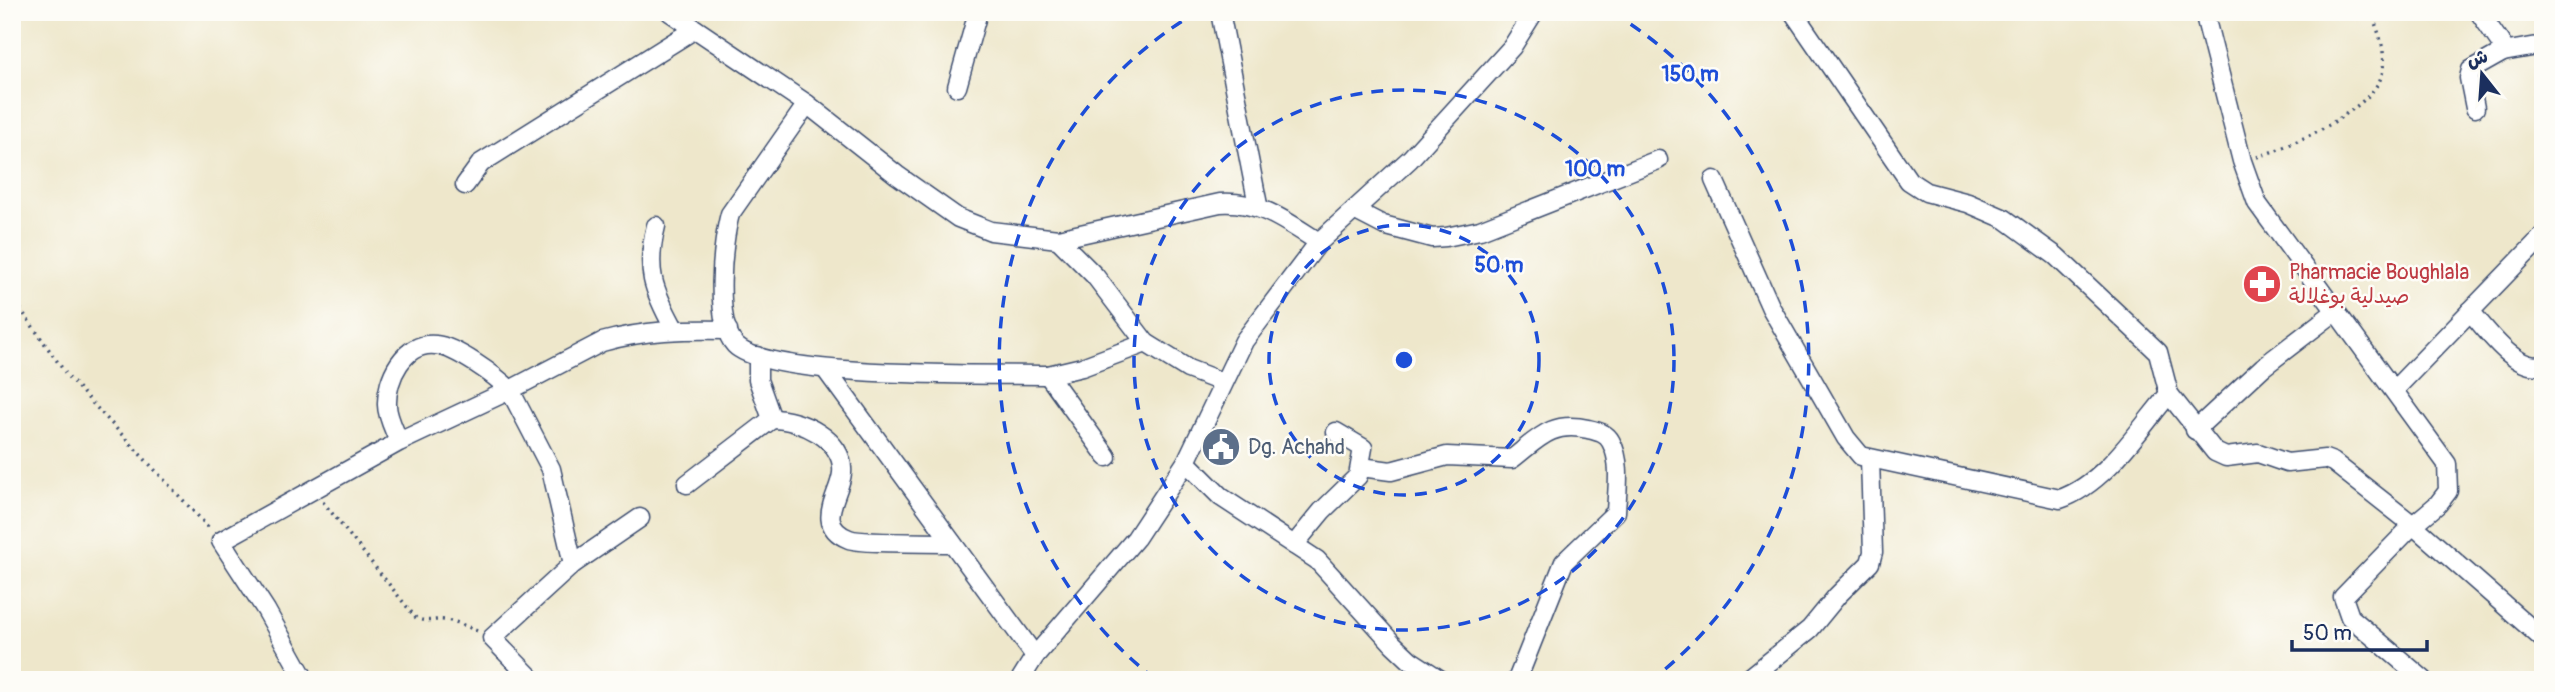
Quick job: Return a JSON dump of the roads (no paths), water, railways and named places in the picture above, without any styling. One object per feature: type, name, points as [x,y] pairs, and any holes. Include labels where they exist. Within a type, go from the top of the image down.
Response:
[{"type":"street","points":[[670,12],[807,104],[897,175],[958,218],[990,231],[1058,239],[1239,201],[1258,205],[1319,242]]},
{"type":"street","points":[[957,87],[978,12]]},
{"type":"street","points":[[1220,12],[1258,205]]},
{"type":"street","points":[[1020,680],[1035,656],[1136,538],[1186,462],[1222,382],[1244,341],[1319,242],[1410,159],[1512,47],[1534,12]]},
{"type":"street","points":[[1793,12],[1909,181],[1926,192],[1968,204],[2005,219],[2056,256],[2158,352],[2169,394],[2215,452],[2226,457],[2258,453],[2287,463],[2325,458],[2413,525],[2543,639]]},
{"type":"street","points":[[2204,12],[2248,182],[2266,218],[2447,464],[2448,491],[2438,504],[2413,525],[2343,597],[2350,617],[2424,680]]},
{"type":"street","points":[[2479,12],[2502,45],[2502,52]]},
{"type":"street","points":[[465,185],[481,163],[695,29]]},
{"type":"street","points":[[2474,108],[2469,78],[2472,70],[2502,52],[2543,45]]},
{"type":"street","points":[[807,104],[730,214],[724,235],[722,259],[724,316],[736,346],[758,356],[826,370],[1048,375],[1146,343]]},
{"type":"street","points":[[1354,210],[1383,225],[1432,238],[1446,237],[1480,230],[1658,160]]},
{"type":"street","points":[[1714,180],[1771,308],[1846,438],[1861,456],[2060,499],[2073,495],[2102,472],[2169,394]]},
{"type":"street","points":[[656,226],[650,252],[651,277],[659,301],[674,328]]},
{"type":"street","points":[[2394,390],[2543,236]]},
{"type":"street","points":[[1058,239],[1095,276],[1146,343],[1188,369],[1222,382]]},
{"type":"street","points":[[2195,430],[2263,367],[2336,311]]},
{"type":"street","points":[[2470,311],[2512,357],[2526,365],[2543,364]]},
{"type":"street","points":[[304,680],[266,610],[221,541],[399,442],[510,390],[603,342],[635,333],[674,328],[728,330]]},
{"type":"street","points":[[399,442],[387,409],[388,384],[401,361],[414,349],[436,345],[459,354],[510,390],[551,469],[573,564]]},
{"type":"street","points":[[758,356],[758,380],[772,419]]},
{"type":"street","points":[[826,370],[1035,656]]},
{"type":"street","points":[[1048,375],[1107,457]]},
{"type":"street","points":[[687,484],[772,419],[799,423],[818,433],[835,448],[842,473],[829,511],[834,526],[849,539],[952,543]]},
{"type":"street","points":[[1361,467],[1391,471],[1447,456],[1512,458],[1532,440],[1555,427],[1585,428],[1603,433],[1611,441],[1618,472],[1616,512],[1564,562],[1517,680]]},
{"type":"street","points":[[1293,545],[1358,476],[1363,448],[1336,432]]},
{"type":"street","points":[[1747,680],[1810,629],[1870,564],[1873,552],[1870,459]]},
{"type":"street","points":[[1186,462],[1221,497],[1317,560],[1393,644],[1429,676]]},
{"type":"street","points":[[533,680],[492,638],[573,564],[640,518]]},
{"type":"place","name":"Pharmacie Boughlala صيدلية بوغلالة","points":[[2262,284]]},
{"type":"place","name":"Dg. Achahd","points":[[1221,447]]}]
